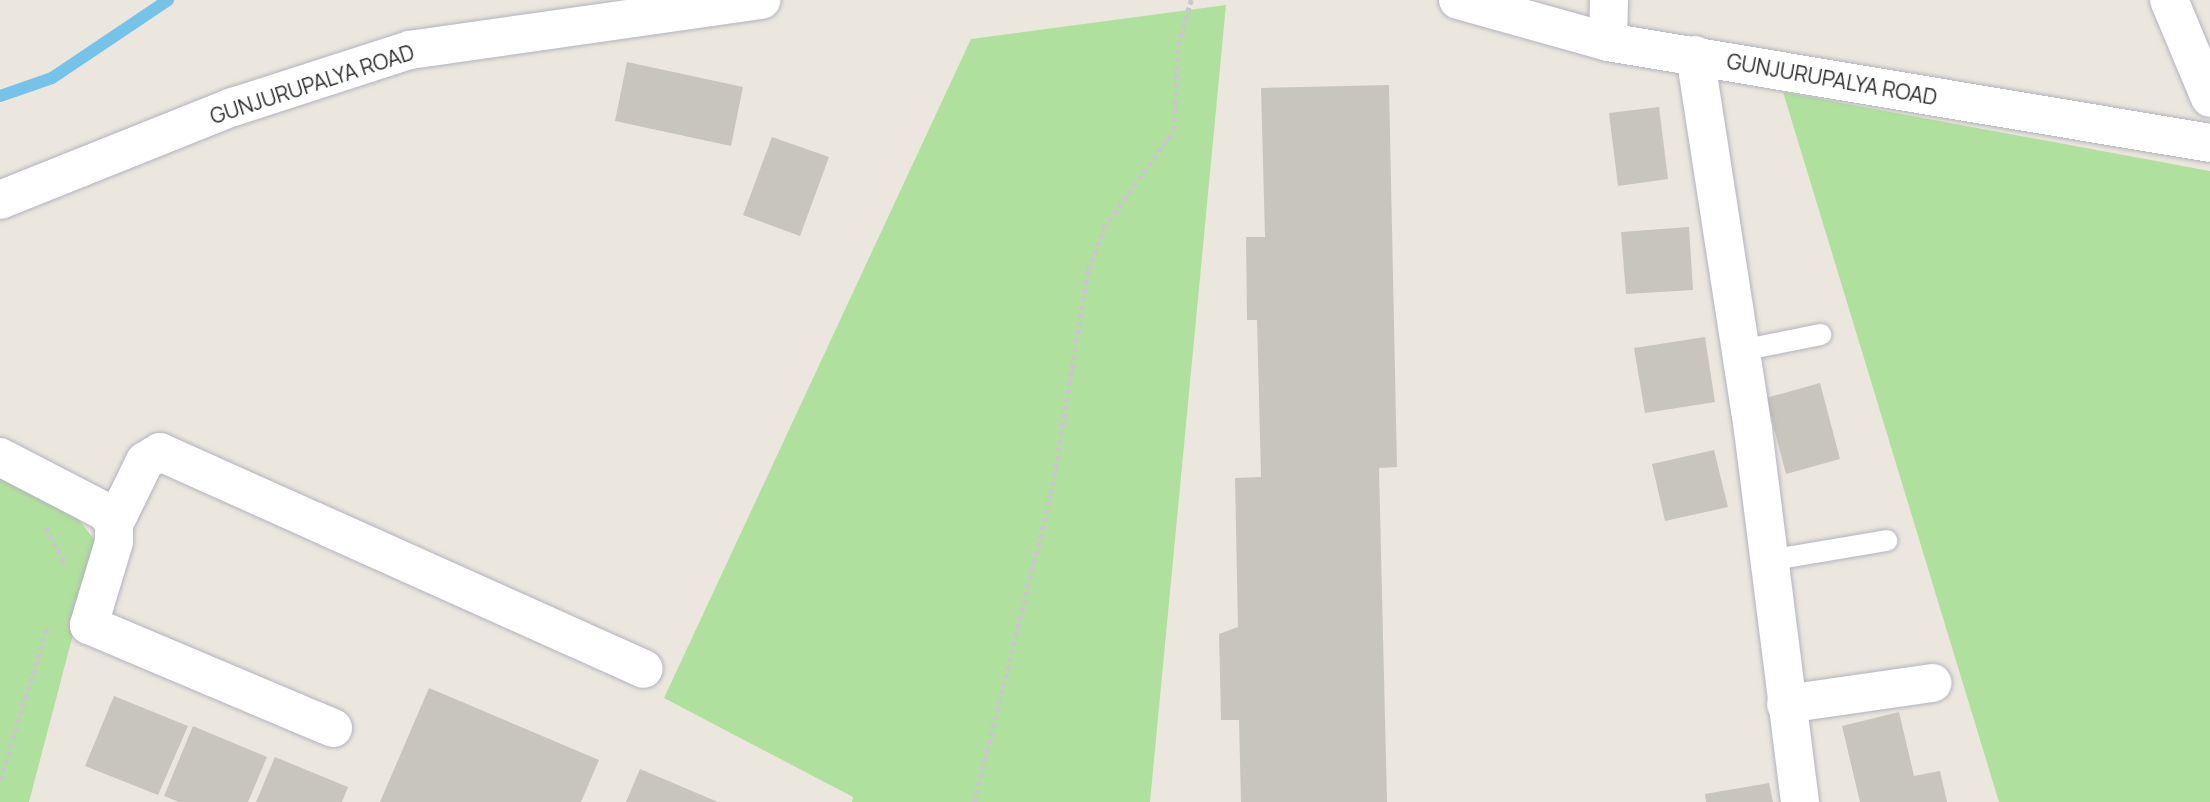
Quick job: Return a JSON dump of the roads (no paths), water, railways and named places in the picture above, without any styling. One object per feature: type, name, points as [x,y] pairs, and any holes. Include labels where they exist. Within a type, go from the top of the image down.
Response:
[{"type":"street","name":"GUNJURUPALYA ROAD","points":[[0,200],[233,107],[410,50],[641,7],[761,0]]},
{"type":"street","name":"GUNJURUPALYA ROAD","points":[[1458,0],[1608,42],[2210,143]]},
{"type":"street","points":[[1608,42],[1609,0]]},
{"type":"street","points":[[2169,0],[2210,98]]},
{"type":"street","points":[[1695,55],[1741,350],[1800,802]]},
{"type":"street","points":[[333,728],[89,625],[114,542],[114,524],[145,461],[160,452],[644,669]]},
{"type":"street","points":[[0,457],[106,512],[114,524]]},
{"type":"street","points":[[1786,705],[1932,683]]},
{"type":"lane","points":[[1741,350],[1820,334]]},
{"type":"lane","points":[[1768,560],[1885,540]]},
{"type":"waterway","points":[[0,96],[52,78],[168,0]]}]
